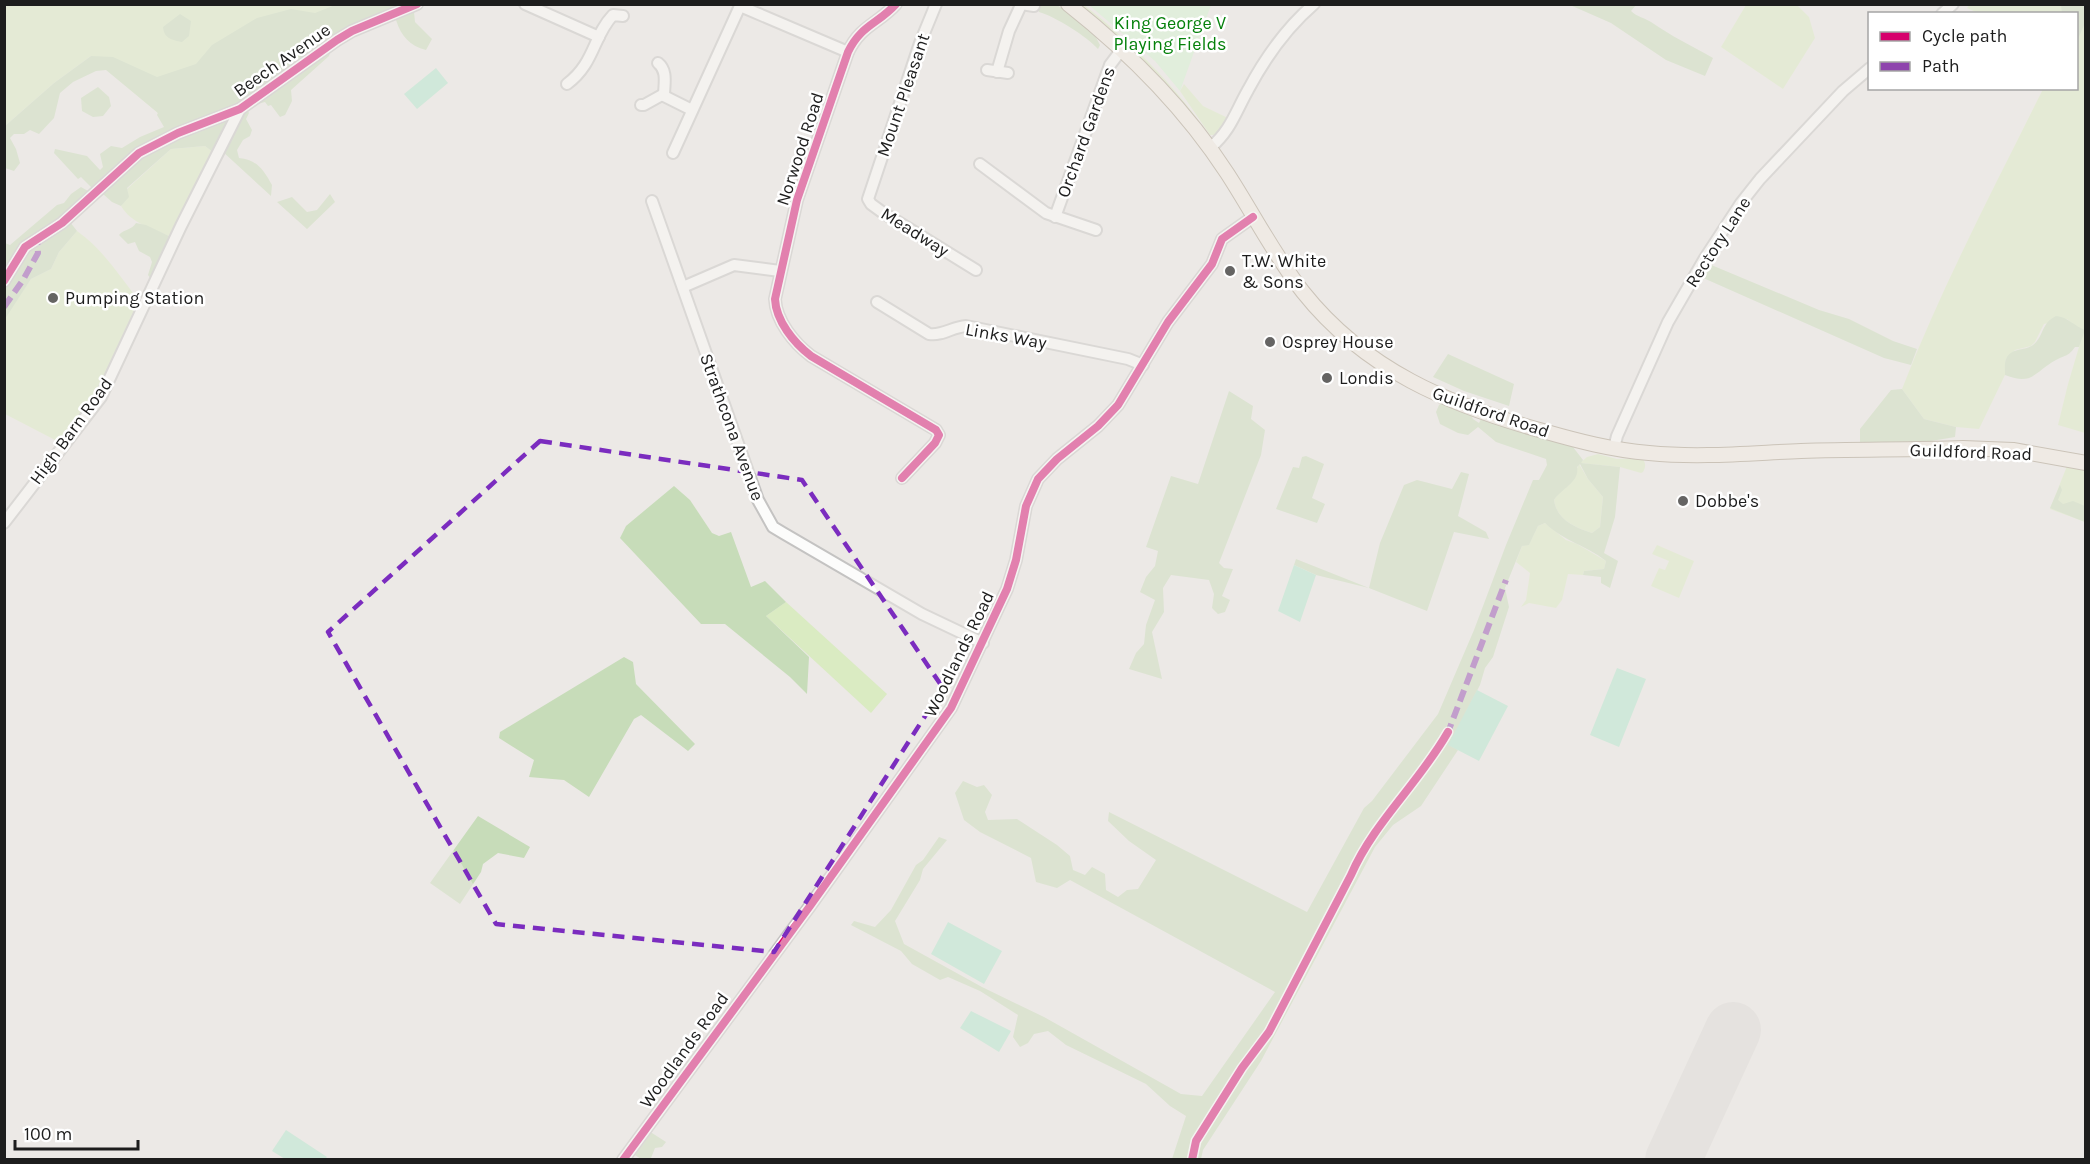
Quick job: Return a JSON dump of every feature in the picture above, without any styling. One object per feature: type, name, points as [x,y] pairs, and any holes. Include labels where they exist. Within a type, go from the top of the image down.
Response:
[{"type":"main road","name":"Guildford Road","points":[[1068,4],[1155,80],[1188,118],[1290,274],[1322,314],[1354,344],[1390,370],[1432,393],[1544,431],[1614,448],[1651,453],[1963,448],[2013,450],[2085,463]]},
{"type":"street","name":"Beech Avenue","points":[[4,281],[25,247],[64,221],[140,153],[178,133],[240,109],[337,39],[417,4]]},
{"type":"street","points":[[525,4],[599,37]]},
{"type":"street","name":"Norwood Road","points":[[896,4],[886,15],[857,35],[848,52],[797,200],[780,271],[776,306],[785,326],[800,347],[811,356],[930,426],[939,435],[935,443],[902,478]]},
{"type":"street","name":"Mount Pleasant","points":[[872,186],[920,43],[936,4]]},
{"type":"street","points":[[997,72],[1009,30],[1021,4],[1034,6]]},
{"type":"street","points":[[1209,148],[1226,132],[1265,61],[1294,22],[1314,4]]},
{"type":"street","points":[[673,153],[740,6],[848,52]]},
{"type":"street","points":[[567,84],[586,64],[608,20],[613,15],[623,16]]},
{"type":"street","name":"Orchard Gardens","points":[[1055,217],[1110,64],[1122,49]]},
{"type":"street","points":[[658,63],[665,75],[664,96]]},
{"type":"street","name":"Rectory Lane","points":[[1614,448],[1617,436],[1668,322],[1726,225],[1760,180],[1843,91],[1868,69]]},
{"type":"street","points":[[640,105],[662,95],[692,110]]},
{"type":"street","name":"High Barn Road","points":[[4,523],[100,397],[176,236],[240,109]]},
{"type":"street","name":"Orchard Gardens","points":[[980,164],[1036,206],[1055,217],[1096,230]]},
{"type":"street","name":"Meadway","points":[[872,186],[868,199],[871,204],[976,270]]},
{"type":"street","name":"Strathcona Avenue","points":[[652,201],[758,500],[773,527],[922,614],[983,643]]},
{"type":"street","name":"Woodlands Road","points":[[623,1160],[941,725],[962,688],[1013,573],[1024,512],[1032,491],[1047,468],[1108,416],[1143,365],[1168,322],[1212,264],[1222,239],[1253,217]]},
{"type":"street","points":[[683,287],[734,265],[780,271]]},
{"type":"street","name":"Links Way","points":[[878,302],[929,334],[937,336],[957,327],[966,326],[1128,359],[1143,365]]},
{"type":"highlighted area","points":[[540,441],[802,480],[943,688],[774,952],[496,924],[328,632]]},
{"type":"green space","points":[[1970,4],[2085,5],[2085,433],[2058,425],[2084,330],[2067,319],[2044,324],[2031,346],[2015,350],[2006,359],[2005,375],[1979,429],[1956,427],[1924,419],[1902,389],[1951,275],[2042,90],[2078,90],[2078,12],[1976,12],[1967,8]]},
{"type":"green space","points":[[5,5],[410,5],[157,115],[158,113],[91,56],[54,83],[5,126]]},
{"type":"green space","points":[[335,5],[410,5],[374,19],[234,115],[214,153],[205,146],[171,149],[127,188],[129,197],[121,206],[103,194],[80,212],[25,245],[5,279],[5,243],[10,245],[81,187],[88,191],[92,188],[81,177],[78,179],[54,153],[55,149],[87,156],[100,170],[103,167],[100,154],[111,146],[122,148],[164,127],[158,113],[106,70],[96,71],[73,82],[60,93],[54,118],[39,134],[30,130],[24,134],[14,134],[10,138],[20,163],[14,171],[5,168],[5,126],[54,83],[91,56],[113,57],[157,77],[196,64],[212,45],[257,18],[291,9],[315,13]]},
{"type":"green space","points":[[1038,5],[1057,5],[1092,30],[1100,45],[1098,49],[1070,28],[1039,12]]},
{"type":"green space","points":[[1076,5],[1084,5],[1135,49],[1181,98],[1208,134]]},
{"type":"green space","name":"King George V Playing Fields","points":[[1089,5],[1211,5],[1180,91],[1155,61]]},
{"type":"green space","points":[[1570,5],[1636,5],[1631,11],[1633,13],[1713,58],[1705,76],[1666,60],[1611,23]]},
{"type":"green space","points":[[1746,5],[1797,5],[1809,17],[1815,38],[1783,89],[1721,47]]},
{"type":"green space","points":[[2061,5],[2085,5],[2085,23],[2078,39],[2078,12],[2062,12]]},
{"type":"green space","points":[[414,12],[415,22],[432,39],[426,50],[407,40],[396,20]]},
{"type":"green space","points":[[180,14],[191,21],[189,36],[182,42],[172,40],[167,36],[163,27]]},
{"type":"green space","points":[[328,51],[329,56],[291,90],[292,101],[285,115],[280,117],[271,105],[268,106],[265,102],[254,105]]},
{"type":"green space","points":[[436,68],[448,83],[417,109],[404,94]]},
{"type":"green space","points":[[1184,84],[1203,106],[1230,119],[1214,135],[1210,135],[1180,91]]},
{"type":"green space","points":[[98,87],[109,97],[111,106],[103,116],[93,117],[82,111],[81,98]]},
{"type":"green space","points":[[247,109],[249,113],[246,119],[252,130],[250,136],[243,140],[237,150],[239,158],[255,163],[262,170],[272,185],[271,196],[222,151],[237,122]]},
{"type":"green space","points":[[205,146],[214,153],[175,234],[169,236],[148,227],[125,212],[121,206],[128,197],[127,189],[171,149]]},
{"type":"green space","points":[[330,194],[335,202],[307,229],[277,202],[292,197],[307,212],[317,210]]},
{"type":"green space","points":[[70,222],[77,231],[59,252],[51,269],[31,279],[5,319],[5,289],[23,254]]},
{"type":"green space","points":[[136,223],[146,225],[169,236],[175,234],[152,280],[148,275],[152,262],[150,257],[139,251],[135,242],[128,244],[119,235]]},
{"type":"green space","points":[[77,231],[104,255],[141,303],[93,400],[59,442],[5,414],[4,319],[31,279],[51,269],[59,252]]},
{"type":"green space","points":[[1709,264],[1819,310],[1849,319],[1893,341],[1917,349],[1911,365],[1884,358],[1701,277]]},
{"type":"green space","points":[[2056,316],[2085,330],[2079,347],[2075,347],[2068,354],[2028,378],[2014,378],[2005,375],[2007,357],[2013,352],[2033,345],[2048,322]]},
{"type":"green space","points":[[1448,354],[1514,384],[1509,406],[1464,391],[1433,377]]},
{"type":"green space","points":[[1902,389],[1924,419],[1956,427],[1955,437],[1925,442],[1860,445],[1860,429],[1891,390]]},
{"type":"green space","points":[[1229,391],[1253,406],[1251,419],[1265,430],[1261,455],[1219,563],[1224,568],[1233,569],[1222,596],[1230,600],[1225,612],[1218,614],[1212,608],[1214,594],[1209,580],[1171,575],[1163,588],[1164,612],[1152,632],[1162,679],[1129,669],[1136,653],[1144,644],[1146,625],[1155,600],[1140,592],[1146,577],[1155,566],[1158,551],[1146,547],[1171,476],[1198,484]]},
{"type":"green space","points":[[1443,402],[1470,413],[1479,423],[1482,417],[1573,447],[1583,460],[1581,463],[1620,467],[1615,517],[1604,553],[1618,561],[1610,588],[1601,583],[1601,577],[1583,575],[1584,571],[1604,569],[1606,561],[1560,535],[1545,523],[1538,526],[1529,545],[1522,546],[1505,588],[1509,607],[1493,657],[1485,668],[1480,685],[1449,745],[1458,750],[1421,806],[1393,825],[1375,847],[1261,1061],[1203,1150],[1201,1159],[1172,1159],[1186,1116],[1170,1106],[1146,1084],[1066,1045],[1048,1031],[1034,1034],[1028,1043],[1020,1047],[1013,1037],[1018,1015],[980,991],[948,977],[940,980],[912,964],[901,951],[851,925],[854,921],[875,927],[891,910],[916,865],[923,860],[939,837],[947,840],[923,869],[920,880],[895,921],[904,944],[982,987],[1044,1017],[1181,1094],[1202,1096],[1275,992],[1070,880],[1057,888],[1036,882],[1031,858],[980,832],[964,820],[955,793],[963,781],[977,787],[984,785],[992,795],[985,812],[988,820],[1017,819],[1070,856],[1073,870],[1085,875],[1092,867],[1105,874],[1106,890],[1118,897],[1127,890],[1138,889],[1156,860],[1129,841],[1108,821],[1109,812],[1307,912],[1364,808],[1372,801],[1438,714],[1533,480],[1539,480],[1547,465],[1546,459],[1496,442],[1478,427],[1468,435],[1440,424],[1436,412]],"holes":[[[1580,464],[1588,479],[1603,497],[1600,527],[1592,533],[1567,522],[1559,513],[1554,500],[1576,477],[1577,467]]]},
{"type":"green space","points":[[1598,454],[1617,459],[1642,458],[1645,468],[1641,473],[1620,467],[1580,463],[1587,457]]},
{"type":"green space","points":[[1306,456],[1324,464],[1312,498],[1325,504],[1317,523],[1276,509],[1293,467],[1299,468],[1302,457]]},
{"type":"green space","points":[[1579,464],[1603,497],[1600,527],[1592,533],[1567,522],[1559,513],[1554,500],[1560,491],[1569,485]]},
{"type":"green space","points":[[2067,466],[2085,470],[2085,522],[2050,509]]},
{"type":"green space","points":[[1461,472],[1469,474],[1458,516],[1486,532],[1489,539],[1454,532],[1427,611],[1369,588],[1380,543],[1404,485],[1417,480],[1452,489]]},
{"type":"green space","points":[[2060,485],[2062,490],[2058,500],[2063,504],[2073,501],[2085,506],[2085,522],[2050,508]]},
{"type":"green space","points":[[674,486],[690,500],[712,533],[719,536],[731,532],[751,587],[765,581],[786,602],[766,616],[809,657],[807,694],[790,677],[725,624],[701,624],[620,538],[626,526]]},
{"type":"green space","points":[[1545,523],[1566,540],[1606,561],[1604,569],[1584,571],[1583,575],[1568,574],[1562,600],[1556,608],[1529,603],[1521,607],[1526,600],[1530,573],[1516,562],[1522,546],[1529,544],[1538,526]]},
{"type":"green space","points":[[1657,545],[1694,561],[1679,598],[1651,586],[1659,568],[1665,570],[1669,561],[1652,554]]},
{"type":"green space","points":[[1296,559],[1369,588],[1316,575],[1294,565]]},
{"type":"green space","points":[[1294,565],[1316,575],[1300,622],[1278,611]]},
{"type":"green space","points":[[786,602],[887,694],[871,713],[766,616]]},
{"type":"green space","points":[[624,657],[633,662],[636,684],[695,744],[688,751],[641,715],[634,719],[589,797],[564,780],[529,777],[534,760],[499,738],[500,732]]},
{"type":"green space","points":[[1617,668],[1646,679],[1619,747],[1590,735]]},
{"type":"green space","points":[[1477,690],[1508,706],[1479,761],[1448,745]]},
{"type":"green space","points":[[478,816],[530,847],[524,858],[498,853],[483,864],[481,872],[460,904],[430,883]]},
{"type":"green space","points":[[948,922],[1002,951],[984,984],[931,954]]},
{"type":"green space","points":[[971,1011],[1011,1031],[999,1052],[960,1028]]},
{"type":"green space","points":[[286,1130],[327,1157],[325,1159],[285,1159],[272,1151]]},
{"type":"green space","points":[[648,1132],[666,1142],[662,1147],[655,1148],[651,1158],[641,1159],[632,1153]]},
{"type":"runway","points":[[1673,1160],[1733,1030]]},
{"type":"marked path","points":[[4,307],[38,253],[37,239]]},
{"type":"marked path","points":[[1447,735],[1506,580]]},
{"type":"cycle path","points":[[4,281],[25,247],[62,223],[139,153],[178,133],[240,109],[352,31],[417,4]]},
{"type":"cycle path","points":[[896,4],[864,30],[848,52],[797,200],[775,299],[776,307],[787,331],[811,356],[936,430],[939,435],[935,443],[902,478]]},
{"type":"cycle path","points":[[623,1160],[810,906],[951,708],[1007,589],[1016,560],[1026,506],[1038,479],[1057,459],[1098,426],[1118,405],[1168,322],[1212,264],[1222,239],[1253,217]]},
{"type":"cycle path","points":[[1192,1160],[1196,1141],[1242,1068],[1269,1032],[1372,837],[1448,732]]},
{"type":"place","name":"T.W. White & Sons","points":[[1230,271]]},
{"type":"place","name":"Pumping Station","points":[[53,298]]},
{"type":"place","name":"Osprey House","points":[[1270,342]]},
{"type":"place","name":"Londis","points":[[1327,378]]},
{"type":"place","name":"Dobbe's","points":[[1683,501]]}]
